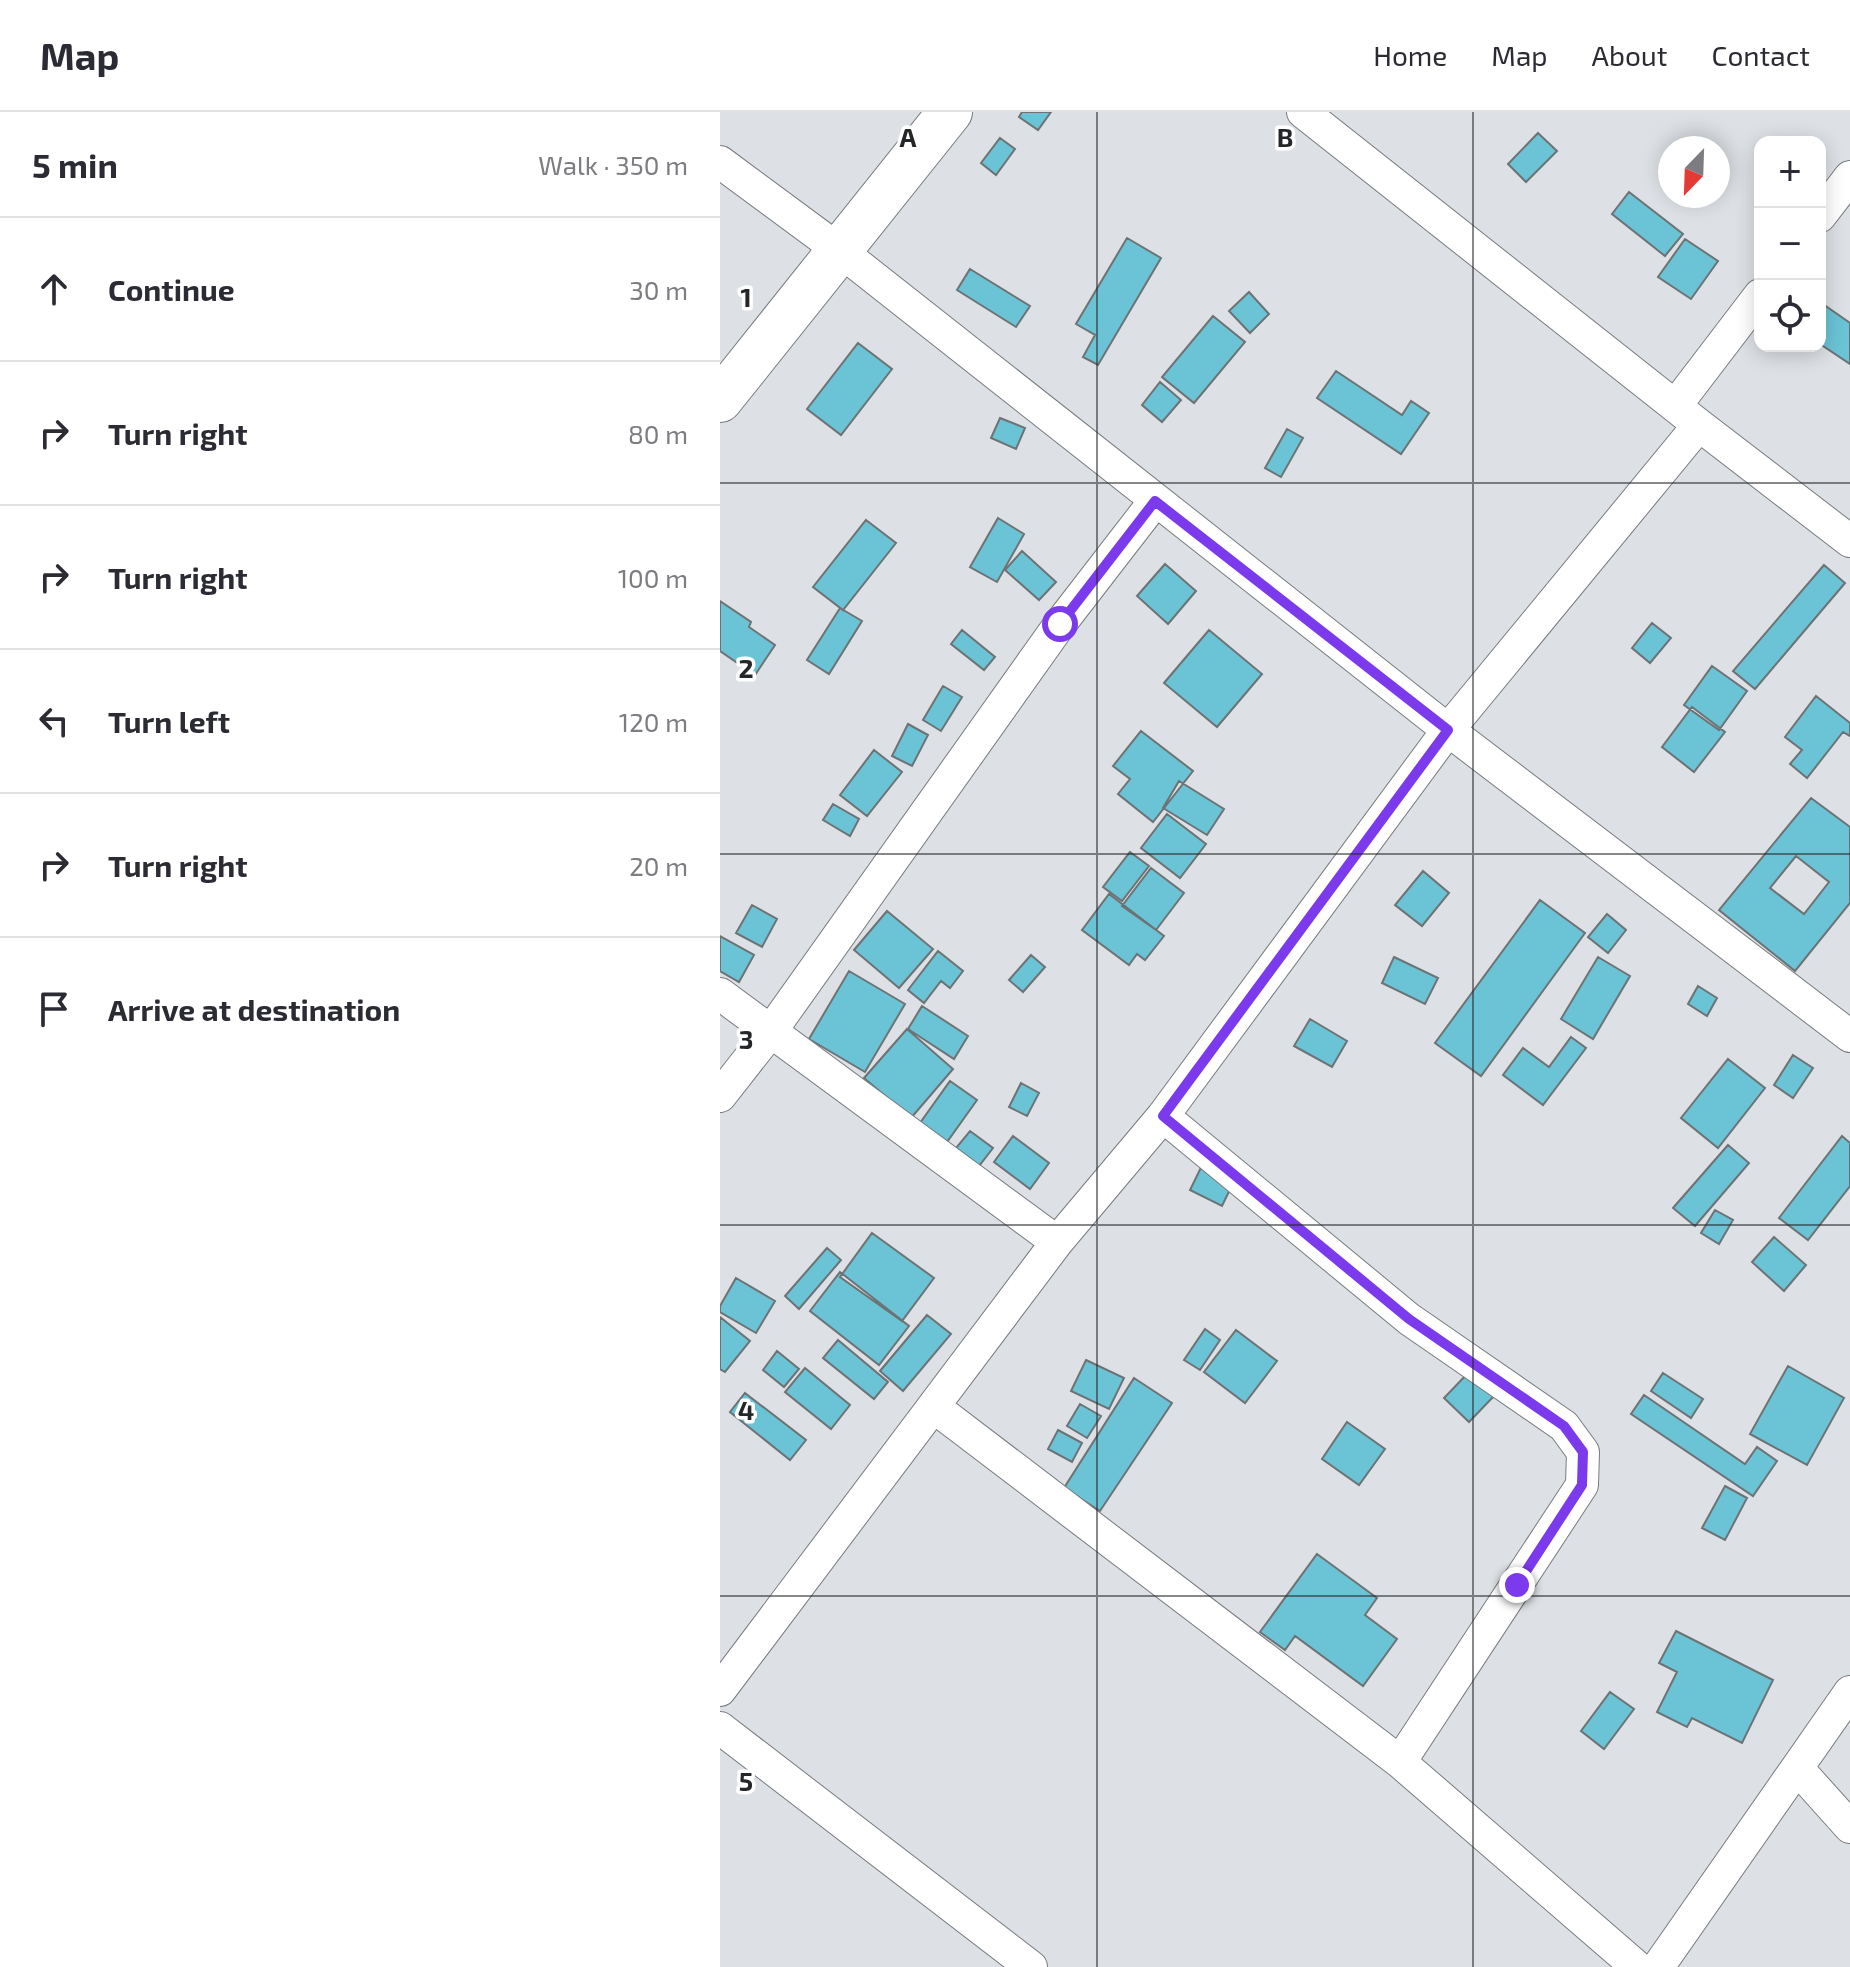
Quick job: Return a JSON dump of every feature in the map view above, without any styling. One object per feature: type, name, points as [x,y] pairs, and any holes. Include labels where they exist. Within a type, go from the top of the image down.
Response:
[{"type":"street","points":[[720,400],[950,112]]},
{"type":"street","points":[[1303,112],[1850,541]]},
{"type":"street","points":[[720,162],[839,250],[1448,730],[1850,1036]]},
{"type":"street","points":[[1826,208],[1850,177]]},
{"type":"street","points":[[720,1690],[1057,1242],[1163,1116],[1448,730],[1687,415],[1754,305]]},
{"type":"street","points":[[720,1096],[771,1031],[1054,633],[1155,501]]},
{"type":"street","points":[[720,994],[1057,1242]]},
{"type":"street","points":[[1163,1116],[1409,1319],[1564,1426],[1583,1452],[1582,1485],[1400,1762]]},
{"type":"street","points":[[934,1407],[1400,1762],[1637,1967]]},
{"type":"street","points":[[1658,1967],[1850,1692]]},
{"type":"street","points":[[720,1728],[1031,1967]]},
{"type":"street","points":[[1798,1769],[1850,1827]]},
{"type":"building","points":[[1022,112],[1051,112],[1038,130],[1019,117]]},
{"type":"building","points":[[1538,133],[1557,151],[1526,182],[1508,164]]},
{"type":"building","points":[[1000,138],[1015,149],[996,175],[981,163]]},
{"type":"building","points":[[1629,192],[1683,234],[1665,256],[1612,214]]},
{"type":"building","points":[[1127,238],[1161,258],[1098,365],[1083,357],[1095,335],[1076,324]]},
{"type":"building","points":[[1685,239],[1718,261],[1691,299],[1658,277]]},
{"type":"building","points":[[970,269],[1030,306],[1016,327],[957,290]]},
{"type":"building","points":[[1249,292],[1269,314],[1250,333],[1229,311]]},
{"type":"building","points":[[1826,306],[1850,323],[1850,364],[1826,348]]},
{"type":"building","points":[[1213,316],[1245,342],[1194,403],[1162,377]]},
{"type":"building","points":[[858,343],[892,369],[841,435],[807,409]]},
{"type":"building","points":[[1336,371],[1402,415],[1411,401],[1429,413],[1401,454],[1317,398]]},
{"type":"building","points":[[1160,382],[1181,400],[1162,422],[1142,405]]},
{"type":"building","points":[[1000,418],[1025,428],[1016,449],[991,438]]},
{"type":"building","points":[[1287,429],[1303,438],[1281,477],[1265,468]]},
{"type":"building","points":[[998,518],[1024,534],[997,582],[970,567]]},
{"type":"building","points":[[866,520],[896,543],[843,610],[813,587]]},
{"type":"building","points":[[1022,551],[1056,582],[1039,600],[1005,570]]},
{"type":"building","points":[[1165,564],[1196,591],[1168,624],[1137,596]]},
{"type":"building","points":[[1824,565],[1845,583],[1755,689],[1733,671]]},
{"type":"building","points":[[720,601],[751,622],[749,627],[775,645],[755,675],[720,651]]},
{"type":"building","points":[[840,608],[862,621],[829,674],[807,660]]},
{"type":"building","points":[[1652,623],[1671,638],[1650,663],[1632,648]]},
{"type":"building","points":[[962,630],[995,657],[984,670],[951,644]]},
{"type":"building","points":[[1209,630],[1262,674],[1217,727],[1164,683]]},
{"type":"building","points":[[1712,666],[1747,691],[1719,730],[1684,705]]},
{"type":"building","points":[[943,686],[962,697],[941,731],[923,720]]},
{"type":"building","points":[[1816,696],[1850,723],[1850,736],[1843,732],[1807,778],[1790,764],[1802,750],[1785,737]]},
{"type":"building","points":[[1692,707],[1725,732],[1694,772],[1662,747]]},
{"type":"building","points":[[908,724],[928,735],[912,766],[892,756]]},
{"type":"building","points":[[1141,731],[1193,771],[1153,822],[1118,794],[1130,779],[1113,766]]},
{"type":"building","points":[[874,750],[902,772],[867,816],[840,795]]},
{"type":"building","points":[[1179,781],[1224,809],[1207,835],[1163,808]]},
{"type":"building","points":[[1811,798],[1850,827],[1850,903],[1795,971],[1719,910]],"holes":[[[1796,856],[1829,882],[1804,914],[1770,888]]]},
{"type":"building","points":[[833,804],[859,819],[850,836],[823,820]]},
{"type":"building","points":[[1167,814],[1206,844],[1180,878],[1141,848]]},
{"type":"building","points":[[1130,852],[1149,866],[1122,901],[1103,887]]},
{"type":"building","points":[[1151,868],[1184,893],[1156,930],[1122,906]]},
{"type":"building","points":[[1423,871],[1449,893],[1422,926],[1395,905]]},
{"type":"building","points":[[1109,894],[1164,936],[1145,960],[1137,954],[1129,965],[1082,930]]},
{"type":"building","points":[[1540,900],[1585,933],[1481,1076],[1435,1043]]},
{"type":"building","points":[[752,905],[777,919],[762,947],[736,933]]},
{"type":"building","points":[[887,911],[933,949],[899,988],[854,950]]},
{"type":"building","points":[[1607,914],[1626,930],[1608,953],[1588,937]]},
{"type":"building","points":[[720,936],[754,955],[739,982],[720,971]]},
{"type":"building","points":[[938,951],[963,971],[950,988],[941,981],[924,1003],[908,990]]},
{"type":"building","points":[[1031,955],[1045,967],[1023,992],[1009,980]]},
{"type":"building","points":[[1394,957],[1438,978],[1425,1004],[1382,983]]},
{"type":"building","points":[[1598,957],[1630,976],[1593,1039],[1561,1019]]},
{"type":"building","points":[[849,971],[905,1004],[865,1072],[809,1039]]},
{"type":"building","points":[[1698,986],[1717,998],[1707,1016],[1688,1004]]},
{"type":"building","points":[[922,1006],[968,1036],[954,1059],[908,1029]]},
{"type":"building","points":[[1310,1019],[1347,1041],[1332,1067],[1294,1046]]},
{"type":"building","points":[[907,1029],[953,1069],[911,1118],[864,1078]]},
{"type":"building","points":[[1571,1037],[1586,1048],[1543,1105],[1503,1075],[1523,1048],[1549,1067]]},
{"type":"building","points":[[1793,1055],[1813,1068],[1793,1098],[1774,1085]]},
{"type":"building","points":[[1728,1059],[1765,1088],[1718,1148],[1681,1118]]},
{"type":"building","points":[[950,1081],[977,1100],[947,1142],[920,1123]]},
{"type":"building","points":[[1021,1083],[1039,1093],[1027,1116],[1009,1107]]},
{"type":"building","points":[[970,1131],[993,1148],[979,1166],[956,1148]]},
{"type":"building","points":[[1013,1136],[1049,1163],[1030,1189],[994,1162]]},
{"type":"building","points":[[1842,1136],[1850,1143],[1850,1186],[1808,1240],[1779,1218]]},
{"type":"building","points":[[1728,1145],[1749,1163],[1695,1226],[1673,1208]]},
{"type":"building","points":[[1208,1153],[1240,1169],[1222,1206],[1190,1190]]},
{"type":"building","points":[[1715,1210],[1733,1220],[1719,1244],[1701,1233]]},
{"type":"building","points":[[872,1233],[934,1278],[902,1321],[840,1277]]},
{"type":"building","points":[[1774,1237],[1806,1265],[1784,1291],[1752,1262]]},
{"type":"building","points":[[827,1248],[841,1260],[799,1309],[785,1296]]},
{"type":"building","points":[[840,1272],[909,1326],[879,1365],[810,1311]]},
{"type":"building","points":[[736,1278],[775,1301],[756,1333],[720,1312],[720,1306]]},
{"type":"building","points":[[927,1315],[951,1334],[903,1391],[880,1371]]},
{"type":"building","points":[[720,1317],[750,1341],[725,1372],[720,1369]]},
{"type":"building","points":[[1205,1329],[1220,1340],[1200,1370],[1184,1360]]},
{"type":"building","points":[[1236,1330],[1277,1361],[1245,1403],[1204,1372]]},
{"type":"building","points":[[838,1340],[888,1382],[874,1399],[823,1358]]},
{"type":"building","points":[[777,1351],[799,1369],[784,1387],[763,1370]]},
{"type":"building","points":[[1086,1360],[1124,1378],[1109,1409],[1071,1391]]},
{"type":"building","points":[[1788,1366],[1844,1398],[1807,1465],[1750,1434]]},
{"type":"building","points":[[805,1368],[850,1405],[831,1429],[785,1392]]},
{"type":"building","points":[[1470,1371],[1495,1395],[1469,1422],[1444,1398]]},
{"type":"building","points":[[1663,1373],[1703,1399],[1691,1418],[1651,1391]]},
{"type":"building","points":[[1134,1378],[1172,1403],[1100,1511],[1064,1488]]},
{"type":"building","points":[[745,1393],[806,1440],[790,1460],[730,1412]]},
{"type":"building","points":[[1644,1395],[1745,1464],[1757,1447],[1777,1461],[1753,1496],[1631,1414]]},
{"type":"building","points":[[1080,1404],[1101,1416],[1087,1438],[1067,1426]]},
{"type":"building","points":[[1347,1422],[1385,1449],[1359,1485],[1322,1459]]},
{"type":"building","points":[[1058,1430],[1082,1443],[1072,1462],[1048,1449]]},
{"type":"building","points":[[1725,1486],[1747,1498],[1725,1540],[1702,1528]]},
{"type":"building","points":[[1317,1554],[1377,1598],[1365,1615],[1397,1639],[1363,1686],[1295,1636],[1285,1650],[1260,1632]]},
{"type":"building","points":[[1676,1631],[1773,1680],[1742,1743],[1692,1718],[1687,1727],[1657,1712],[1677,1672],[1659,1663]]},
{"type":"building","points":[[1610,1692],[1634,1709],[1604,1749],[1581,1731]]},
{"type":"route","points":[[1060,624],[1155,501],[1448,730],[1163,1116],[1409,1319],[1564,1426],[1583,1452],[1582,1485],[1517,1585]]}]
